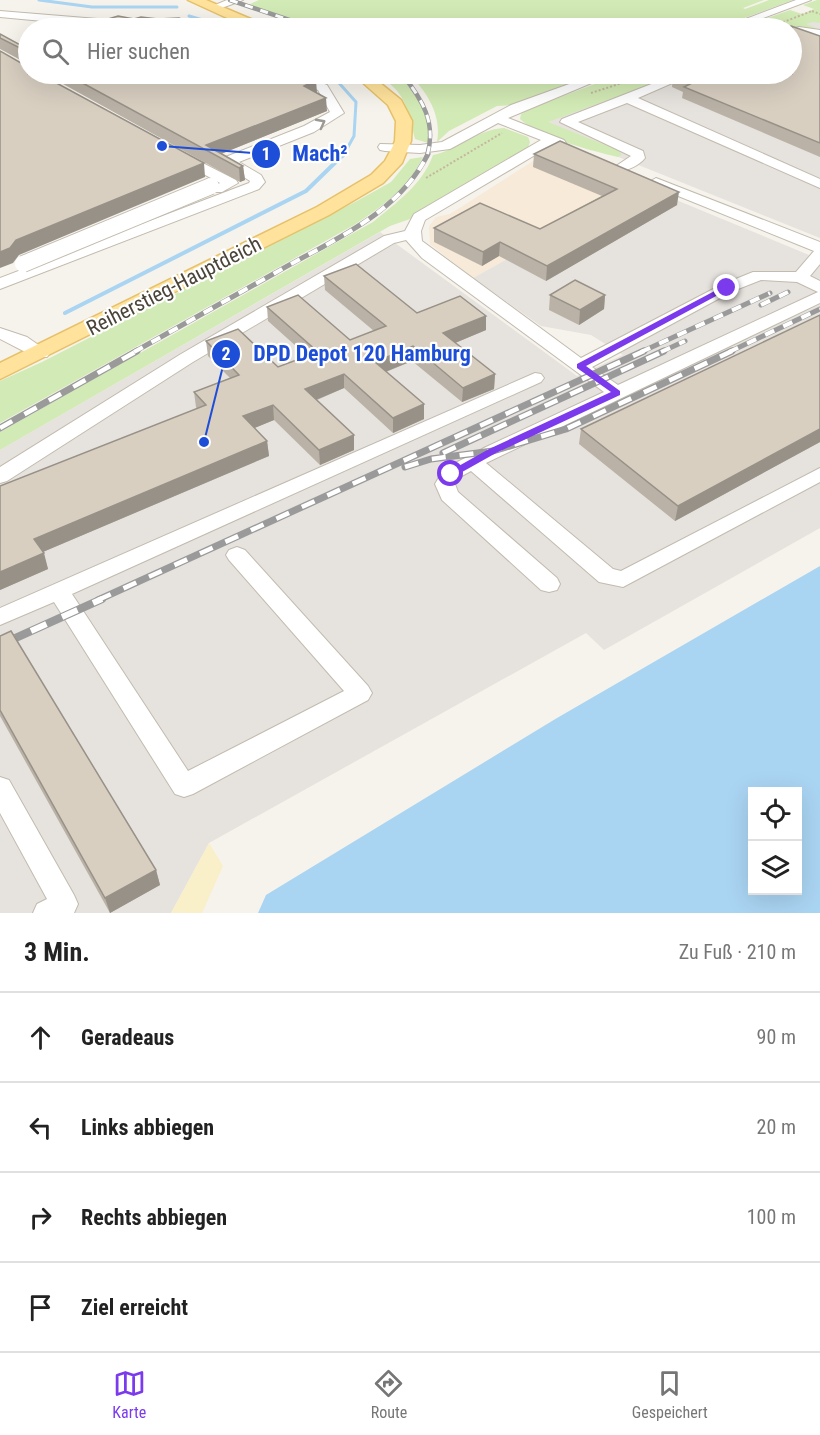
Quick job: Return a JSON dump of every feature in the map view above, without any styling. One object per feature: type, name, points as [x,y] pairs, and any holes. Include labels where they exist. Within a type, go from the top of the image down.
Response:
[{"type":"main road","points":[[195,0],[237,18]]},
{"type":"main road","points":[[372,84],[380,90],[390,118],[389,135],[393,148]]},
{"type":"main road","name":"Reiherstieg-Hauptdeich","points":[[0,372],[305,220],[346,197],[377,179],[393,163],[393,148]]},
{"type":"street","points":[[214,8],[238,0]]},
{"type":"street","points":[[756,18],[806,0]]},
{"type":"street","points":[[0,14],[35,14],[60,18]]},
{"type":"street","points":[[802,30],[820,33]]},
{"type":"street","points":[[0,284],[254,186],[258,182],[256,178],[228,161],[309,129],[335,115],[337,111],[325,90],[312,84]]},
{"type":"street","points":[[393,148],[434,149],[445,146],[516,108],[580,84]]},
{"type":"street","points":[[662,84],[567,122],[638,154],[638,158],[615,166],[820,248]]},
{"type":"street","points":[[627,98],[820,184]]},
{"type":"street","points":[[498,118],[571,148]]},
{"type":"street","points":[[551,140],[419,217],[414,242],[428,255],[617,393]]},
{"type":"street","points":[[0,276],[231,183],[169,148]]},
{"type":"street","points":[[0,276],[23,264],[211,186]]},
{"type":"street","points":[[130,234],[137,227],[134,213]]},
{"type":"street","points":[[0,476],[187,358],[389,239],[414,234]]},
{"type":"street","points":[[800,277],[820,254]]},
{"type":"street","points":[[580,366],[727,288],[759,275],[800,277],[820,288]]},
{"type":"street","points":[[549,584],[449,495],[446,484],[451,474],[820,297]]},
{"type":"street","points":[[0,333],[21,341],[40,353]]},
{"type":"street","points":[[0,617],[535,378]]},
{"type":"street","points":[[473,462],[607,576],[623,579],[820,474]]},
{"type":"street","points":[[58,591],[184,786],[360,693],[237,555]]},
{"type":"street","points":[[0,788],[64,904],[47,913]]},
{"type":"path","points":[[812,11],[820,13]]},
{"type":"path","points":[[426,178],[506,131]]},
{"type":"shaded area","points":[[806,18],[820,21],[820,238],[534,123],[636,84],[802,84],[802,21]]},
{"type":"shaded area","points":[[541,156],[640,185],[473,278],[430,244],[429,226],[436,217],[450,214]]},
{"type":"shaded area","points":[[640,185],[809,255],[805,261],[820,263],[820,528],[604,650],[586,633],[209,843],[171,913],[0,913],[0,450],[380,232],[577,376],[623,355],[591,335],[541,326],[473,278]]},
{"type":"green space","points":[[259,0],[764,0],[743,8],[745,9],[769,0],[793,0],[744,18],[287,18],[248,5]]},
{"type":"green space","points":[[820,0],[820,23],[806,24],[820,30],[802,28],[802,18],[768,18],[790,10],[802,14],[814,9],[803,5]]},
{"type":"green space","points":[[390,84],[409,84],[423,104],[429,122],[428,143],[415,139],[404,101]]},
{"type":"green space","points":[[418,84],[571,84],[516,105],[497,106],[449,131],[437,142],[435,113]]},
{"type":"green space","points":[[595,84],[651,84],[548,122],[620,151],[621,155],[618,157],[580,147],[539,132],[520,119],[521,114]]},
{"type":"green space","points":[[504,128],[528,137],[530,142],[528,148],[427,206],[410,219],[390,226],[0,450],[0,432],[373,222],[416,184],[433,155],[485,132]]},
{"type":"green space","points":[[423,157],[410,178],[394,196],[354,225],[0,423],[0,381],[42,362],[357,201],[391,182],[410,159]]},
{"type":"sand","points":[[209,843],[223,866],[202,913],[171,913]]},
{"type":"water","points":[[820,566],[820,913],[258,913],[266,895],[557,718]]},
{"type":"building","points":[[802,30],[820,36],[820,143],[684,87],[690,84],[802,84]]},
{"type":"building","points":[[0,34],[18,44],[18,47],[0,38]]},
{"type":"building","points":[[0,51],[18,61],[18,84],[58,84],[204,163],[16,240],[10,248],[0,252]]},
{"type":"building","points":[[84,84],[308,84],[304,86],[326,98],[206,145],[243,166],[239,168]]},
{"type":"building","points":[[560,141],[679,192],[547,266],[500,242],[483,252],[434,228],[480,203],[540,229],[617,189],[534,154]]},
{"type":"building","points":[[356,264],[417,313],[460,296],[486,316],[443,333],[495,374],[463,388],[413,346],[375,362],[424,404],[393,418],[344,374],[305,389],[354,435],[319,450],[273,405],[243,416],[267,441],[34,539],[44,553],[0,572],[0,486],[206,405],[194,392],[239,375],[206,341],[238,329],[278,367],[318,352],[267,307],[298,295],[350,340],[386,326],[324,276]]},
{"type":"building","points":[[575,280],[605,295],[580,310],[550,295]]},
{"type":"building","points":[[820,315],[820,429],[678,506],[581,429]]},
{"type":"building","points":[[11,631],[156,870],[105,898],[0,710],[0,636]]},
{"type":"waterway","points":[[39,0],[92,7],[177,7]]},
{"type":"waterway","points":[[189,16],[196,18]]},
{"type":"waterway","points":[[340,84],[356,102],[354,136],[343,156]]},
{"type":"waterway","points":[[65,313],[306,191],[344,154]]},
{"type":"railway","points":[[230,0],[283,18]]},
{"type":"railway","points":[[409,84],[421,102],[429,122],[430,144],[427,155]]},
{"type":"railway","points":[[134,352],[361,224],[399,194],[427,155]]},
{"type":"railway","points":[[761,305],[788,292]]},
{"type":"railway","points":[[641,352],[770,293]]},
{"type":"railway","points":[[729,352],[820,309]]},
{"type":"railway","points":[[661,352],[685,341]]},
{"type":"railway","points":[[0,428],[137,351]]},
{"type":"railway","points":[[98,600],[644,351]]},
{"type":"railway","points":[[443,453],[664,351]]},
{"type":"railway","points":[[405,467],[431,459],[493,451],[566,429],[732,351]]},
{"type":"railway","points":[[0,645],[102,599]]},
{"type":"place","name":"Mach²","points":[[162,146]]},
{"type":"place","name":"DPD Depot 120 Hamburg","points":[[204,442]]},
{"type":"route","points":[[451,474],[493,451],[617,393],[580,366],[727,288]]}]
